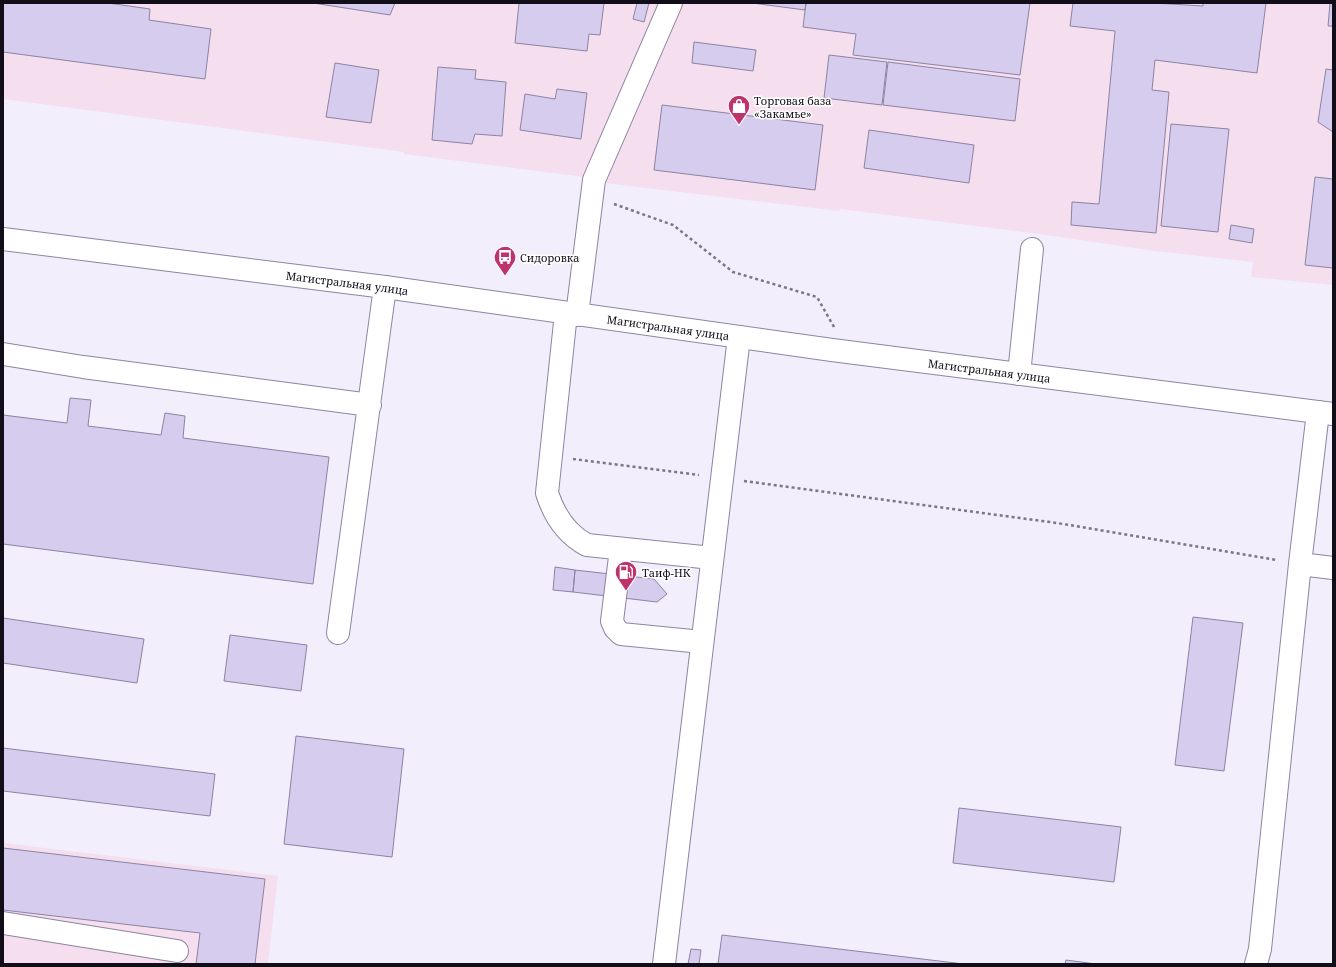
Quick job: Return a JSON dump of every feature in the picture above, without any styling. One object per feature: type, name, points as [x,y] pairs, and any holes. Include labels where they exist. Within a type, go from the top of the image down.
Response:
[{"type":"main road","points":[[671,3],[594,180],[593,197],[572,314],[547,493],[560,521],[571,534],[587,545],[712,558]]},
{"type":"main road","name":"Магистральная улица","points":[[3,239],[385,287],[739,337],[1325,413]]},
{"type":"main road","points":[[1018,374],[1032,249]]},
{"type":"main road","points":[[338,633],[385,287]]},
{"type":"main road","points":[[664,964],[739,337]]},
{"type":"main road","points":[[3,354],[90,368],[370,404]]},
{"type":"main road","points":[[1256,964],[1260,949],[1300,564],[1325,413]]},
{"type":"main road","points":[[621,549],[612,622],[615,628],[621,634],[702,642]]},
{"type":"main road","points":[[1300,564],[1333,568]]},
{"type":"main road","points":[[3,923],[178,951]]},
{"type":"path","points":[[593,197],[673,225],[733,272],[817,297],[834,328]]},
{"type":"path","points":[[551,456],[1057,523],[1300,564]]},
{"type":"shaded area","name":"Торговая база «Закамье»","points":[[3,3],[1333,3],[1333,285],[1251,277],[1253,262],[1155,251],[1039,234],[840,209],[839,211],[612,184],[577,176],[3,99]]},
{"type":"shaded area","points":[[3,843],[278,876],[268,964],[3,964]]},
{"type":"building","points":[[3,3],[108,3],[150,9],[149,20],[211,29],[205,79],[3,52]]},
{"type":"building","points":[[313,3],[395,3],[390,15]]},
{"type":"building","points":[[519,3],[604,3],[600,35],[589,34],[587,51],[515,43]]},
{"type":"building","points":[[637,3],[649,3],[644,22],[633,19]]},
{"type":"building","points":[[752,3],[806,3],[805,10]]},
{"type":"building","points":[[806,3],[1030,3],[1020,75],[853,55],[856,34],[803,27]]},
{"type":"building","points":[[1073,3],[1154,3],[1203,6],[1203,3],[1266,3],[1257,73],[1155,60],[1152,90],[1169,92],[1156,233],[1071,225],[1072,202],[1099,204],[1115,31],[1070,26]]},
{"type":"building","points":[[1330,3],[1333,3],[1333,26],[1328,26]]},
{"type":"building","points":[[694,42],[756,50],[753,71],[692,63]]},
{"type":"building","points":[[829,55],[887,62],[882,105],[824,98]]},
{"type":"building","points":[[888,62],[1020,79],[1015,121],[883,105]]},
{"type":"building","points":[[335,63],[379,70],[371,123],[326,117]]},
{"type":"building","points":[[438,67],[476,70],[475,79],[506,82],[502,136],[475,134],[472,144],[432,140]]},
{"type":"building","points":[[1326,69],[1333,70],[1333,132],[1318,122]]},
{"type":"building","points":[[557,89],[587,93],[581,139],[520,130],[525,94],[555,99]]},
{"type":"building","points":[[662,105],[823,125],[815,190],[654,170]]},
{"type":"building","points":[[1171,124],[1229,129],[1218,232],[1161,226]]},
{"type":"building","points":[[869,130],[974,145],[969,183],[864,168]]},
{"type":"building","points":[[1315,177],[1333,179],[1333,268],[1305,265]]},
{"type":"building","points":[[1231,225],[1254,229],[1252,243],[1229,239]]},
{"type":"building","points":[[70,398],[91,400],[88,426],[161,435],[165,413],[185,416],[183,438],[329,457],[313,584],[3,544],[3,415],[67,423]]},
{"type":"building","points":[[555,567],[575,570],[573,592],[553,590]]},
{"type":"building","points":[[575,570],[654,579],[667,594],[657,602],[573,592]]},
{"type":"building","points":[[1193,617],[1243,623],[1224,771],[1175,765]]},
{"type":"building","points":[[3,618],[144,639],[137,683],[3,663]]},
{"type":"building","points":[[230,635],[307,645],[301,691],[224,681]]},
{"type":"building","points":[[296,736],[404,749],[392,857],[284,844]]},
{"type":"building","points":[[3,748],[215,774],[210,816],[3,791]]},
{"type":"building","points":[[959,808],[1121,827],[1114,882],[953,863]]},
{"type":"building","points":[[3,848],[265,879],[255,964],[196,964],[200,933],[3,910]]},
{"type":"building","points":[[722,935],[964,964],[718,964]]},
{"type":"building","points":[[691,949],[701,950],[699,964],[688,964]]},
{"type":"building","points":[[1066,960],[1096,964],[1065,964]]},
{"type":"place","name":"Торговая база «Закамье»","points":[[739,126]]},
{"type":"place","name":"Сидоровка","points":[[505,276]]},
{"type":"place","name":"Таиф-НК","points":[[626,592]]}]
